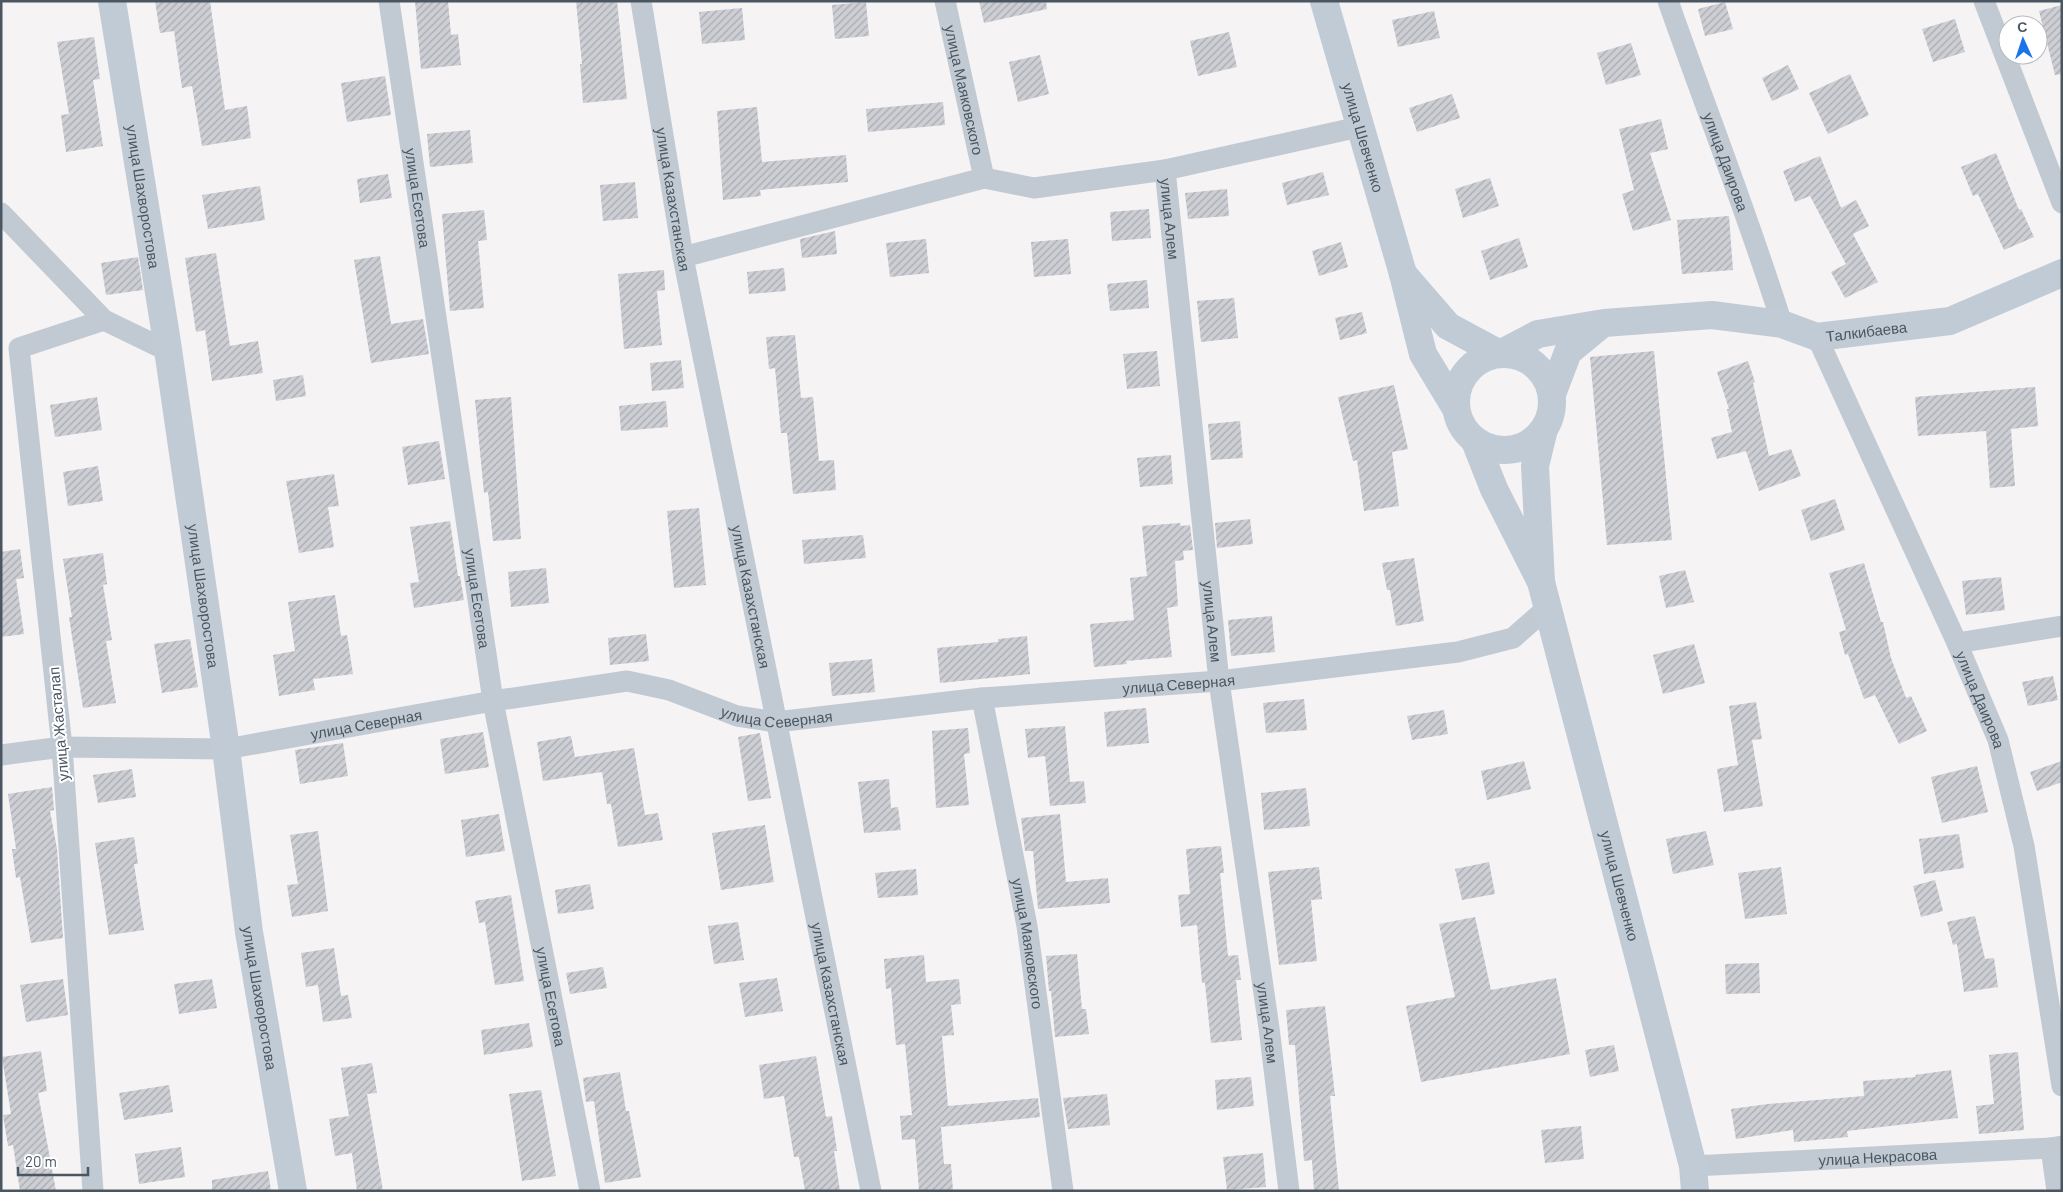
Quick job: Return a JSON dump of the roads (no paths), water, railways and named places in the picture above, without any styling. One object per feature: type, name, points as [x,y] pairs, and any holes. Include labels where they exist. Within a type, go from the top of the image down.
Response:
[{"type":"street","name":"улица Шахворостова","points":[[112,1],[168,351],[226,749],[249,932],[293,1191]]},
{"type":"street","name":"улица Есетова","points":[[389,1],[493,701],[590,1191]]},
{"type":"street","name":"улица Казахстанская","points":[[641,1],[683,257],[871,1191]]},
{"type":"street","name":"улица Маяковского","points":[[945,1],[984,178]]},
{"type":"street","name":"улица Шевченко","points":[[1324,1],[1403,274],[1423,354],[1455,407]]},
{"type":"street","name":"улица Даирова","points":[[1668,1],[1706,110],[1757,242],[1782,324]]},
{"type":"street","points":[[1984,1],[2062,203]]},
{"type":"street","points":[[683,257],[984,178],[1034,188],[1165,170],[1359,127]]},
{"type":"street","name":"улица Алем","points":[[1165,170],[1219,681],[1269,1028],[1289,1191]]},
{"type":"street","points":[[1,213],[104,320],[168,351]]},
{"type":"street","points":[[1403,274],[1448,326],[1500,354]]},
{"type":"street","name":"Талкибаева","points":[[1500,354],[1538,334],[1604,323],[1712,315],[1782,324],[1817,338],[1950,321],[2062,274]]},
{"type":"street","name":"улица Жасталап","points":[[93,1191],[62,747],[19,348],[104,320]]},
{"type":"street","points":[[1541,582],[1535,466],[1544,429],[1551,412],[1552,394],[1568,352],[1604,323]]},
{"type":"street","name":"улица Даирова","points":[[1817,338],[1956,643],[1998,740],[2024,846],[2062,1086]]},
{"type":"street","points":[[1541,582],[1494,489],[1475,442],[1462,426],[1455,407],[1456,392],[1462,377],[1472,366],[1485,358],[1500,354],[1514,355],[1528,360],[1539,369],[1547,381],[1552,394]]},
{"type":"street","points":[[1475,442],[1489,448],[1505,450],[1520,448],[1534,440],[1544,429]]},
{"type":"street","name":"улица Шевченко","points":[[1541,582],[1546,609],[1694,1178]]},
{"type":"street","name":"улица Северная","points":[[1,755],[62,747],[226,749],[493,701],[627,681],[669,690],[737,716],[776,722],[982,698],[1219,681],[1458,652],[1513,638],[1546,609]]},
{"type":"street","points":[[1956,643],[2062,626]]},
{"type":"street","name":"улица Маяковского","points":[[982,698],[1027,926],[1063,1191]]},
{"type":"street","points":[[2056,1147],[2057,1191]]},
{"type":"street","name":"улица Некрасова","points":[[1694,1178],[2056,1147]]}]
